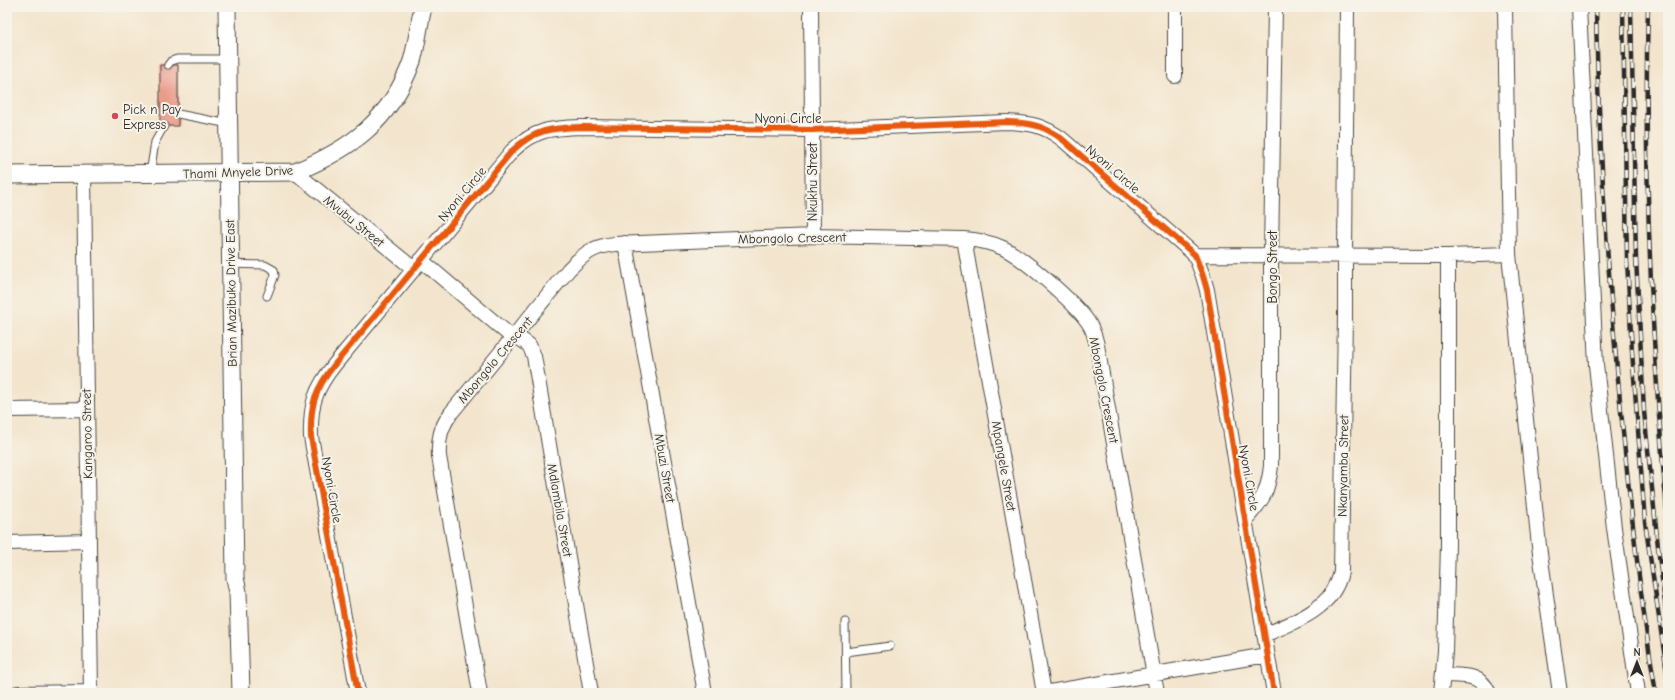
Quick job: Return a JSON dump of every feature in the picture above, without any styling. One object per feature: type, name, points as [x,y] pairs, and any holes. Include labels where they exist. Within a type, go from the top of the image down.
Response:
[{"type":"street","name":"Brian Mazibuko Drive East","points":[[227,7],[235,578],[238,592],[241,693]]},
{"type":"street","name":"Thami Mnyele Drive","points":[[7,175],[84,176],[295,172],[338,153],[359,137],[378,119],[397,92],[412,60],[423,7]]},
{"type":"street","name":"Nkukhu Street","points":[[811,7],[813,236]]},
{"type":"street","points":[[1175,7],[1175,76]]},
{"type":"street","name":"Bongo Street","points":[[1245,520],[1259,504],[1265,494],[1271,466],[1271,254],[1275,7]]},
{"type":"street","name":"Nkanyamba Street","points":[[1264,635],[1294,622],[1323,604],[1333,594],[1338,585],[1341,572],[1345,316],[1347,7]]},
{"type":"street","points":[[1505,7],[1509,254],[1533,500],[1560,693]]},
{"type":"street","points":[[1579,7],[1596,365],[1614,528],[1638,693]]},
{"type":"street","name":"Nyoni Circle","points":[[358,693],[311,437],[312,415],[316,394],[324,377],[512,151],[523,140],[542,131],[555,128],[582,127],[812,130],[1007,122],[1031,123],[1050,130],[1195,255],[1207,290],[1274,693]]},
{"type":"street","name":"Mvubu Street","points":[[295,172],[417,265],[514,336]]},
{"type":"street","name":"Kangaroo Street","points":[[84,176],[91,693]]},
{"type":"street","name":"Mbongolo Crescent","points":[[480,693],[439,456],[439,439],[441,429],[451,413],[570,269],[587,252],[604,245],[625,243],[813,236],[964,239],[985,242],[1013,254],[1053,287],[1080,312],[1092,328],[1097,345],[1157,693]]},
{"type":"street","name":"Mpangele Street","points":[[964,239],[1044,693]]},
{"type":"street","name":"Mbuzi Street","points":[[625,243],[705,693]]},
{"type":"street","points":[[1195,255],[1271,254],[1448,256],[1509,254]]},
{"type":"street","points":[[1441,693],[1444,674],[1448,545],[1448,256]]},
{"type":"street","points":[[514,336],[530,345],[534,312]]},
{"type":"street","name":"Mdlambila Street","points":[[530,345],[535,363],[591,693]]},
{"type":"street","points":[[7,410],[87,409]]},
{"type":"street","points":[[7,543],[88,541]]},
{"type":"street","name":"Brian Mazibuko Drive East","points":[[231,693],[231,591],[235,578]]},
{"type":"street","points":[[1044,693],[1267,655]]},
{"type":"street","points":[[1444,674],[1471,677],[1480,680],[1489,693]]},
{"type":"street","points":[[18,693],[91,693]]},
{"type":"lane","points":[[168,65],[171,61],[177,59],[228,59]]},
{"type":"lane","points":[[178,114],[229,124]]},
{"type":"lane","points":[[150,174],[155,142],[164,126]]},
{"type":"lane","points":[[231,264],[265,265],[274,270],[267,296]]},
{"type":"lane","points":[[845,622],[846,693]]},
{"type":"lane","points":[[846,652],[890,646]]},
{"type":"building","points":[[160,65],[178,65],[178,126],[160,126]]},
{"type":"railway","points":[[1596,7],[1601,159],[1616,361],[1636,552],[1656,693]]},
{"type":"railway","points":[[1623,7],[1627,260],[1632,351],[1645,522],[1668,679]]},
{"type":"railway","points":[[1631,7],[1636,258],[1644,411],[1668,626]]},
{"type":"railway","points":[[1648,7],[1647,136],[1650,264],[1657,393],[1668,522]]},
{"type":"cycle path","points":[[358,693],[311,437],[312,415],[315,398],[318,389],[335,364],[512,151],[528,138],[536,134],[552,129],[571,127],[812,130],[1007,122],[1036,126],[1055,134],[1195,255],[1207,290],[1274,693]]},
{"type":"place","name":"Pick n Pay Express","points":[[115,116]]}]
